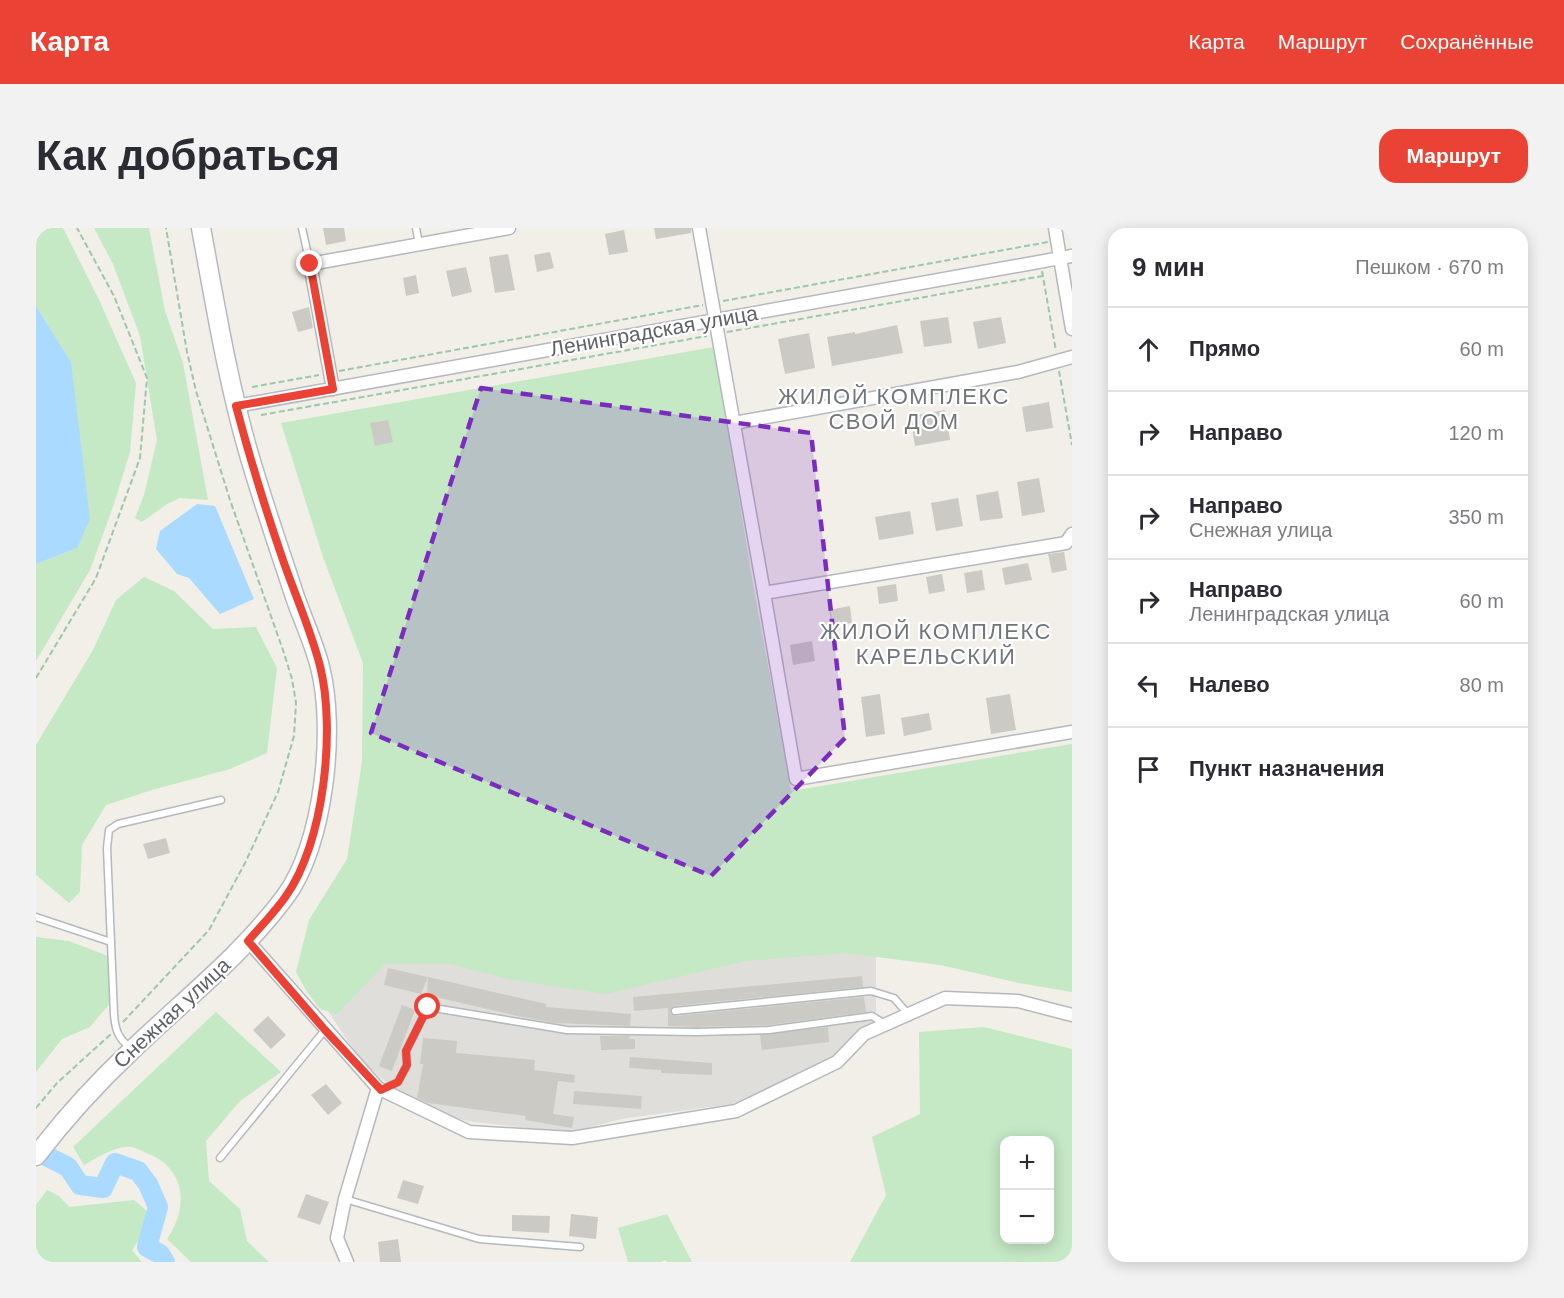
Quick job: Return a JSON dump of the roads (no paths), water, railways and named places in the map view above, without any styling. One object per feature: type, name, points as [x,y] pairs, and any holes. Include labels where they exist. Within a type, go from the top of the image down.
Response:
[{"type":"street","name":"Снежная улица","points":[[36,1156],[88,1092],[248,941],[287,895],[304,862],[316,824],[322,789],[327,727],[326,700],[320,666],[276,542],[236,406],[201,228]]},
{"type":"street","points":[[333,389],[310,264],[509,228]]},
{"type":"street","points":[[699,228],[796,779],[1072,732]]},
{"type":"street","points":[[1056,234],[1066,257],[1072,329]]},
{"type":"street","name":"Ленинградская улица","points":[[236,406],[1066,257]]},
{"type":"street","points":[[734,423],[1018,372],[1072,357]]},
{"type":"street","points":[[764,593],[1066,543],[1072,534]]},
{"type":"street","points":[[248,941],[380,1089],[469,1132],[572,1138],[736,1111],[837,1062],[864,1034],[945,998],[1018,1001],[1072,1016]]},
{"type":"street","points":[[347,1262],[337,1239],[345,1199],[380,1089]]},
{"type":"lane","points":[[302,228],[310,264]]},
{"type":"lane","points":[[416,228],[419,244]]},
{"type":"lane","points":[[133,1049],[124,1043],[116,1030],[107,849],[109,830],[118,824],[221,800]]},
{"type":"lane","points":[[36,917],[111,942]]},
{"type":"lane","points":[[675,1011],[871,991],[894,998],[908,1014]]},
{"type":"lane","points":[[380,1089],[398,1082],[407,1065],[406,1051],[428,1007],[567,1030],[697,1032],[769,1030],[872,1016],[885,1025]]},
{"type":"lane","points":[[220,1158],[325,1030]]},
{"type":"lane","points":[[345,1199],[479,1239],[580,1247]]},
{"type":"water","points":[[36,306],[71,362],[90,519],[77,548],[36,564]]},
{"type":"water","points":[[197,504],[215,506],[254,599],[220,614],[189,578],[177,574],[156,549],[160,531]]},
{"type":"waterway","points":[[36,1151],[68,1167],[80,1185],[103,1188],[115,1163],[138,1171],[148,1184],[158,1207],[147,1247],[160,1254],[165,1262]]},
{"type":"district","name":"ЖИЛОЙ КОМПЛЕКС СВОЙ ДОМ","points":[[894,408]]},
{"type":"district","name":"ЖИЛОЙ КОМПЛЕКС КАРЕЛЬСКИЙ","points":[[936,644]]}]
